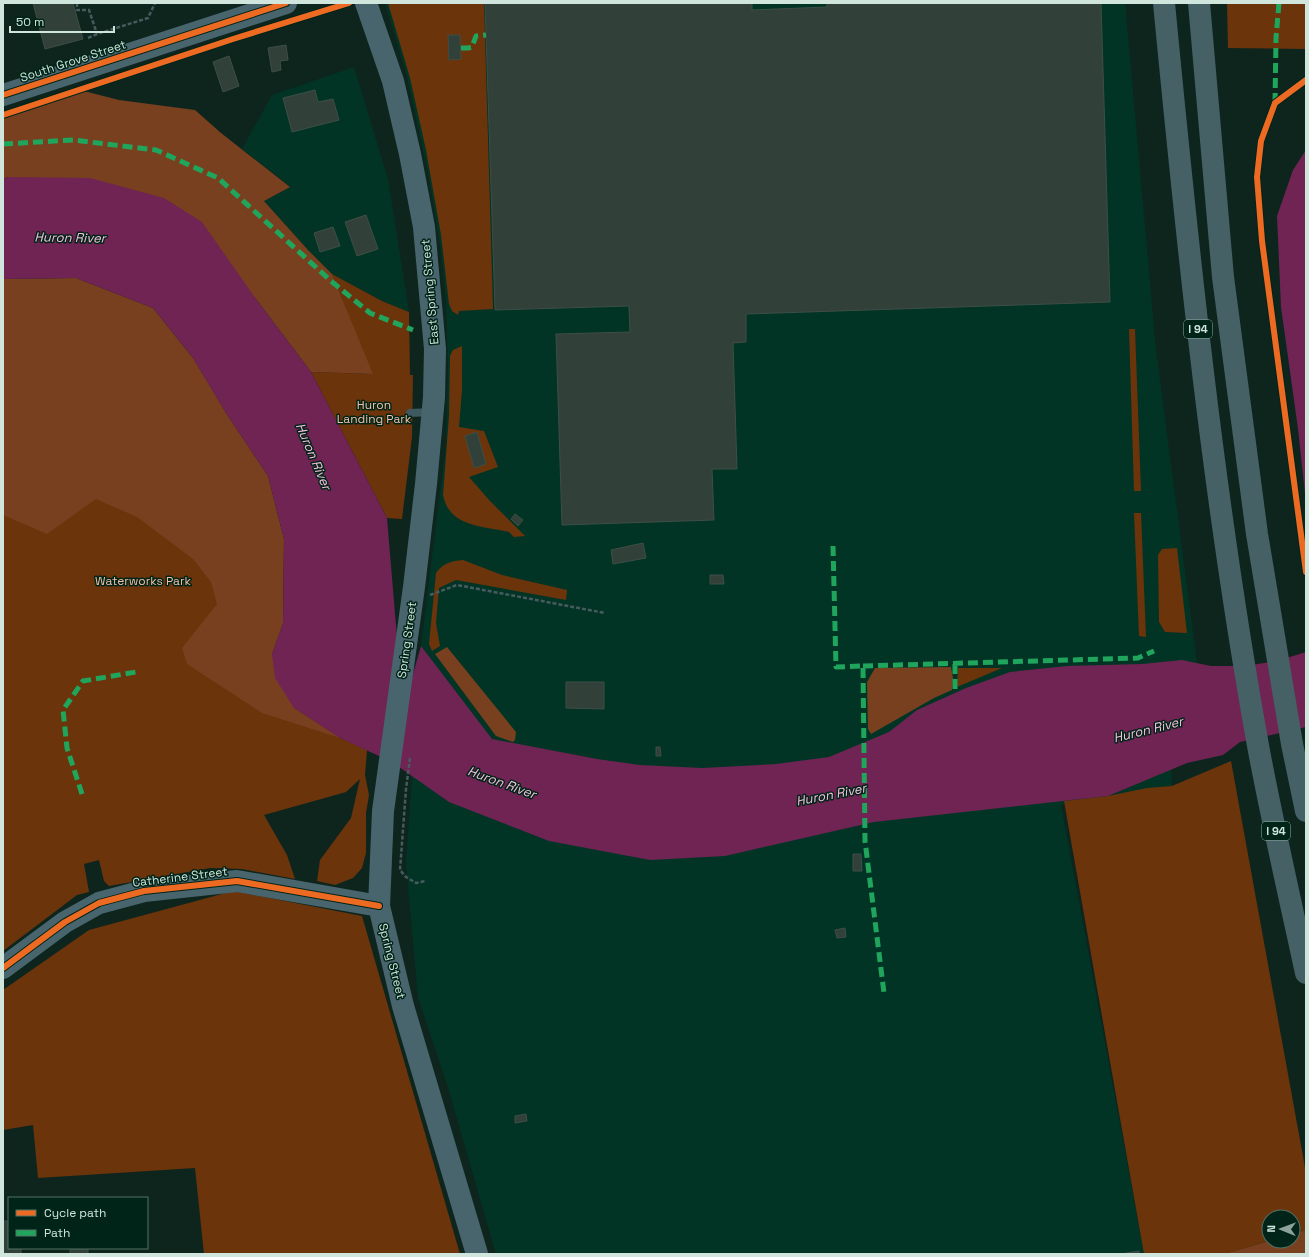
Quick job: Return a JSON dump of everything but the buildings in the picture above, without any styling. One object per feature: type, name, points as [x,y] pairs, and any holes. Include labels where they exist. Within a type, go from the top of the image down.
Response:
[{"type":"highway","name":"I 94","points":[[1164,3],[1184,207],[1206,400],[1225,536],[1260,752],[1306,973]]},
{"type":"highway","name":"I 94","points":[[1199,3],[1223,277],[1257,534],[1292,744],[1306,810]]},
{"type":"main road","name":"South Grove Street","points":[[3,95],[286,3]]},
{"type":"main road","name":"East Spring Street","points":[[366,3],[393,81],[410,154],[424,227],[435,349],[434,397],[426,484],[422,591]]},
{"type":"main road","name":"Spring Street","points":[[422,591],[383,811],[379,906],[403,1006],[477,1254]]},
{"type":"main road","name":"Catherine Street","points":[[3,968],[65,922],[99,903],[144,891],[237,881],[379,906]]},
{"type":"lane","points":[[410,413],[433,412]]},
{"type":"path","points":[[77,3],[77,10],[89,10],[97,34]]},
{"type":"path","points":[[88,38],[148,18],[155,3]]},
{"type":"path","points":[[422,591],[457,585],[605,613]]},
{"type":"path","points":[[406,789],[400,870],[406,877],[416,883],[426,881]]},
{"type":"shaded area","points":[[385,3],[1125,3],[1156,350],[1197,663],[1168,718],[1172,786],[1061,805],[1144,1254],[496,1254],[447,1084],[418,997],[406,864],[421,646],[446,445],[448,367],[446,301],[441,251],[428,172],[406,72]]},
{"type":"shaded area","points":[[354,67],[388,179],[409,312],[382,301],[332,274],[308,250],[264,201],[290,186],[242,149],[272,95]]},
{"type":"shaded area","points":[[80,90],[119,100],[195,110],[221,133],[290,187],[264,201],[308,250],[332,274],[373,374],[311,372],[256,299],[8,177],[3,179],[3,115]]},
{"type":"shaded area","points":[[76,278],[153,308],[193,358],[226,413],[268,476],[284,539],[283,623],[272,654],[294,708],[340,738],[262,713],[187,664],[182,648],[217,604],[211,582],[193,559],[137,517],[96,499],[47,534],[3,515],[3,279]]},
{"type":"shaded area","points":[[447,647],[516,732],[515,740],[513,742],[496,736],[435,654]]},
{"type":"shaded area","points":[[951,667],[953,678],[952,690],[934,698],[871,734],[868,729],[867,682],[875,668]]},
{"type":"shaded area","points":[[1306,1230],[1306,1254],[1224,1254],[1261,1243],[1261,1249],[1301,1249],[1301,1232]]},
{"type":"green space","points":[[388,3],[484,3],[493,309],[459,311],[458,315],[452,311],[449,304],[441,235],[426,150],[410,78]]},
{"type":"green space","points":[[1227,3],[1306,3],[1306,49],[1228,48]]},
{"type":"green space","name":"Huron Landing Park","points":[[332,274],[382,301],[409,312],[410,375],[413,375],[412,437],[402,519],[387,518],[311,372],[372,374]]},
{"type":"green space","name":"Waterworks Park","points":[[3,279],[193,358],[226,413],[283,623],[272,654],[340,738],[367,750],[365,775],[369,795],[366,813],[366,853],[362,868],[353,878],[335,885],[317,881],[320,860],[351,818],[360,779],[346,792],[264,815],[287,855],[295,879],[242,869],[210,868],[109,886],[104,881],[99,860],[84,864],[89,892],[77,895],[3,951]]},
{"type":"green space","points":[[1129,329],[1135,329],[1141,491],[1134,491]]},
{"type":"green space","points":[[462,346],[462,390],[459,427],[484,431],[498,467],[469,477],[490,501],[525,536],[514,537],[509,532],[468,523],[452,513],[446,506],[443,495],[449,416],[450,356],[453,350]]},
{"type":"green space","points":[[1134,513],[1141,513],[1146,637],[1139,636]]},
{"type":"green space","points":[[1177,548],[1187,633],[1165,632],[1159,622],[1158,555],[1162,549]]},
{"type":"green space","points":[[463,560],[502,575],[567,590],[566,600],[456,580],[439,588],[436,623],[440,646],[432,651],[429,644],[436,573],[441,567],[448,563]]},
{"type":"green space","points":[[958,668],[1002,668],[957,687]]},
{"type":"green space","points":[[1231,761],[1306,1173],[1306,1230],[1301,1232],[1301,1209],[1261,1209],[1261,1243],[1224,1254],[1144,1254],[1064,801],[1108,796],[1147,788],[1172,786]]},
{"type":"green space","points":[[233,891],[362,916],[460,1254],[204,1254],[195,1168],[38,1178],[33,1125],[3,1130],[3,990],[89,930]]},
{"type":"water","points":[[1306,150],[1306,503],[1298,429],[1281,307],[1277,216],[1293,170]]},
{"type":"water","name":"Huron River","points":[[8,177],[90,178],[164,198],[202,222],[256,299],[311,372],[387,518],[403,709],[421,646],[492,739],[597,759],[640,765],[702,768],[776,764],[829,757],[889,732],[917,710],[966,688],[1010,672],[1067,666],[1142,664],[1182,660],[1211,666],[1245,666],[1277,661],[1306,652],[1306,727],[1240,742],[1223,755],[1187,763],[1108,796],[874,822],[725,856],[650,860],[549,841],[449,802],[392,762],[340,738],[294,708],[275,678],[272,654],[283,623],[284,539],[268,476],[226,413],[193,358],[153,308],[76,278],[3,279],[3,179]]},
{"type":"marked path","points":[[1275,103],[1276,38],[1279,3]]},
{"type":"marked path","points":[[461,48],[472,47],[476,36],[486,35]]},
{"type":"marked path","points":[[3,144],[73,140],[156,150],[218,178],[331,281],[370,313],[413,330]]},
{"type":"marked path","points":[[833,546],[836,667],[863,666],[865,841],[884,993]]},
{"type":"marked path","points":[[863,666],[1138,658],[1154,651]]},
{"type":"marked path","points":[[955,664],[955,689]]},
{"type":"marked path","points":[[82,794],[67,748],[63,710],[83,681],[136,672]]},
{"type":"cycle path","points":[[3,95],[286,3]]},
{"type":"cycle path","points":[[3,115],[233,39],[349,3]]},
{"type":"cycle path","points":[[1306,80],[1275,103],[1261,141],[1257,177],[1262,241],[1306,572]]},
{"type":"cycle path","points":[[3,968],[65,922],[99,903],[144,891],[237,881],[379,906]]}]
